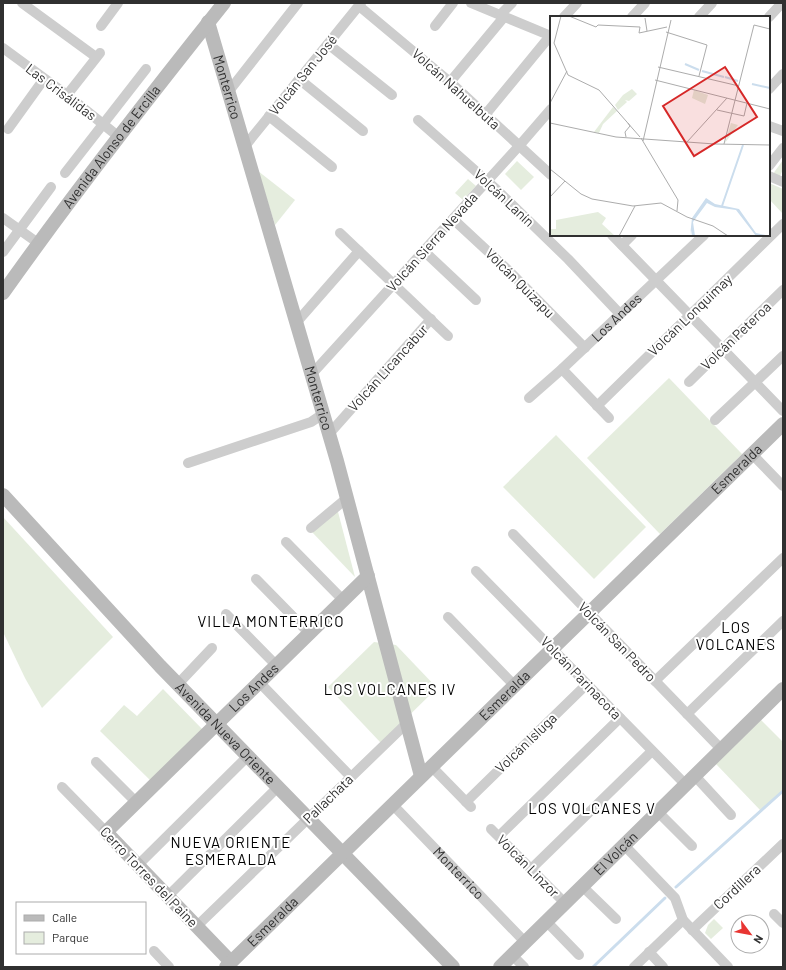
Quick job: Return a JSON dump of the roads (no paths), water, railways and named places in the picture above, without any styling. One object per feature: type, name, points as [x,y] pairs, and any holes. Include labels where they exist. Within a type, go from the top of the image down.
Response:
[{"type":"street","points":[[22,3],[98,54],[67,95]]},
{"type":"street","points":[[101,26],[118,3]]},
{"type":"street","name":"Avenida Alonso de Ercilla","points":[[3,293],[119,137],[224,3]]},
{"type":"street","points":[[229,91],[298,3]]},
{"type":"street","points":[[435,26],[453,3]]},
{"type":"street","points":[[471,3],[550,34],[485,115]]},
{"type":"street","points":[[450,82],[512,3]]},
{"type":"street","points":[[565,16],[577,3]]},
{"type":"street","points":[[633,16],[645,3]]},
{"type":"street","points":[[700,16],[712,3]]},
{"type":"street","points":[[770,16],[782,3]]},
{"type":"street","name":"Volcán San José","points":[[245,146],[360,4]]},
{"type":"street","name":"Volcán Nahuelbuta","points":[[360,4],[450,82],[550,174]]},
{"type":"street","name":"Monterrico","points":[[208,22],[329,434],[407,722],[426,771]]},
{"type":"street","points":[[328,44],[392,95]]},
{"type":"street","name":"Las Crisálidas","points":[[4,52],[67,95],[119,137]]},
{"type":"street","points":[[65,173],[146,69]]},
{"type":"street","points":[[770,88],[783,74]]},
{"type":"street","points":[[8,129],[44,79]]},
{"type":"street","points":[[299,79],[363,131]]},
{"type":"street","name":"Volcán Sierra Nevada","points":[[312,375],[454,219],[550,109]]},
{"type":"street","points":[[269,116],[332,167]]},
{"type":"street","name":"Volcán Lanín","points":[[418,120],[487,182],[563,255],[620,314]]},
{"type":"street","points":[[770,126],[783,131]]},
{"type":"street","points":[[770,165],[783,148]]},
{"type":"street","points":[[770,176],[783,182]]},
{"type":"street","points":[[3,252],[18,229],[51,187]]},
{"type":"street","points":[[3,218],[38,244]]},
{"type":"street","name":"Volcán Quizapu","points":[[454,219],[509,271],[585,348]]},
{"type":"street","name":"Volcán Lonquimay","points":[[597,406],[783,224]]},
{"type":"street","points":[[340,233],[448,336]]},
{"type":"street","points":[[613,236],[783,411]]},
{"type":"street","points":[[622,245],[631,236]]},
{"type":"street","name":"Los Andes","points":[[529,398],[585,348],[703,236]]},
{"type":"street","points":[[296,324],[359,251]]},
{"type":"street","points":[[424,251],[476,300]]},
{"type":"street","name":"Volcán Peteroa","points":[[689,382],[783,290]]},
{"type":"street","name":"Volcán Licancabur","points":[[329,434],[431,319]]},
{"type":"street","points":[[716,420],[783,356]]},
{"type":"street","points":[[562,369],[609,418]]},
{"type":"street","points":[[188,463],[311,422],[323,414]]},
{"type":"street","name":"Esmeralda","points":[[231,965],[342,853],[783,424]]},
{"type":"street","points":[[752,454],[783,486]]},
{"type":"street","name":"Avenida Nueva Oriente","points":[[3,495],[216,724],[453,967]]},
{"type":"street","points":[[311,528],[347,498]]},
{"type":"street","name":"Volcán San Pedro","points":[[513,534],[722,750]]},
{"type":"street","points":[[286,542],[343,600]]},
{"type":"street","points":[[655,681],[783,558]]},
{"type":"street","name":"Volcán Parinacota","points":[[476,572],[652,751],[690,780],[731,815]]},
{"type":"street","name":"Los Andes","points":[[106,832],[368,576]]},
{"type":"street","points":[[256,579],[309,633]]},
{"type":"street","points":[[226,614],[276,665]]},
{"type":"street","points":[[448,617],[514,685]]},
{"type":"street","points":[[687,714],[783,620]]},
{"type":"street","points":[[178,684],[212,648]]},
{"type":"street","points":[[259,682],[351,777]]},
{"type":"street","name":"Volcán Isluga","points":[[426,771],[469,805],[587,684]]},
{"type":"street","name":"El Volcán","points":[[500,967],[783,689]]},
{"type":"street","points":[[499,836],[620,718]]},
{"type":"street","name":"Pallachata","points":[[197,926],[407,722]]},
{"type":"street","points":[[531,869],[652,751]]},
{"type":"street","points":[[138,865],[248,756]]},
{"type":"street","points":[[96,762],[136,802]]},
{"type":"street","name":"Cerro Torres del Paine","points":[[62,787],[197,926],[231,965]]},
{"type":"street","points":[[168,896],[278,787]]},
{"type":"street","name":"Monterrico","points":[[392,804],[525,942]]},
{"type":"street","points":[[658,812],[692,846]]},
{"type":"street","name":"Volcán Linzor","points":[[491,829],[565,903]]},
{"type":"street","name":"Cordillera","points":[[692,930],[783,844]]},
{"type":"street","points":[[624,845],[676,898],[683,920],[728,967]]},
{"type":"street","points":[[582,886],[616,919]]},
{"type":"street","points":[[774,914],[783,922]]},
{"type":"street","points":[[634,967],[683,920]]},
{"type":"street","points":[[546,921],[580,955]]},
{"type":"street","points":[[154,951],[169,967]]},
{"type":"street","points":[[649,952],[663,967]]},
{"type":"street","points":[[512,955],[524,967]]},
{"type":"waterway","points":[[676,887],[783,791]]},
{"type":"waterway","points":[[593,967],[665,898]]},
{"type":"district","name":"VILLA MONTERRICO","points":[[271,622]]},
{"type":"district","name":"LOS VOLCANES","points":[[736,636]]},
{"type":"district","name":"LOS VOLCANES IV","points":[[390,690]]},
{"type":"district","name":"LOS VOLCANES V","points":[[592,809]]},
{"type":"district","name":"NUEVA ORIENTE ESMERALDA","points":[[231,852]]}]
